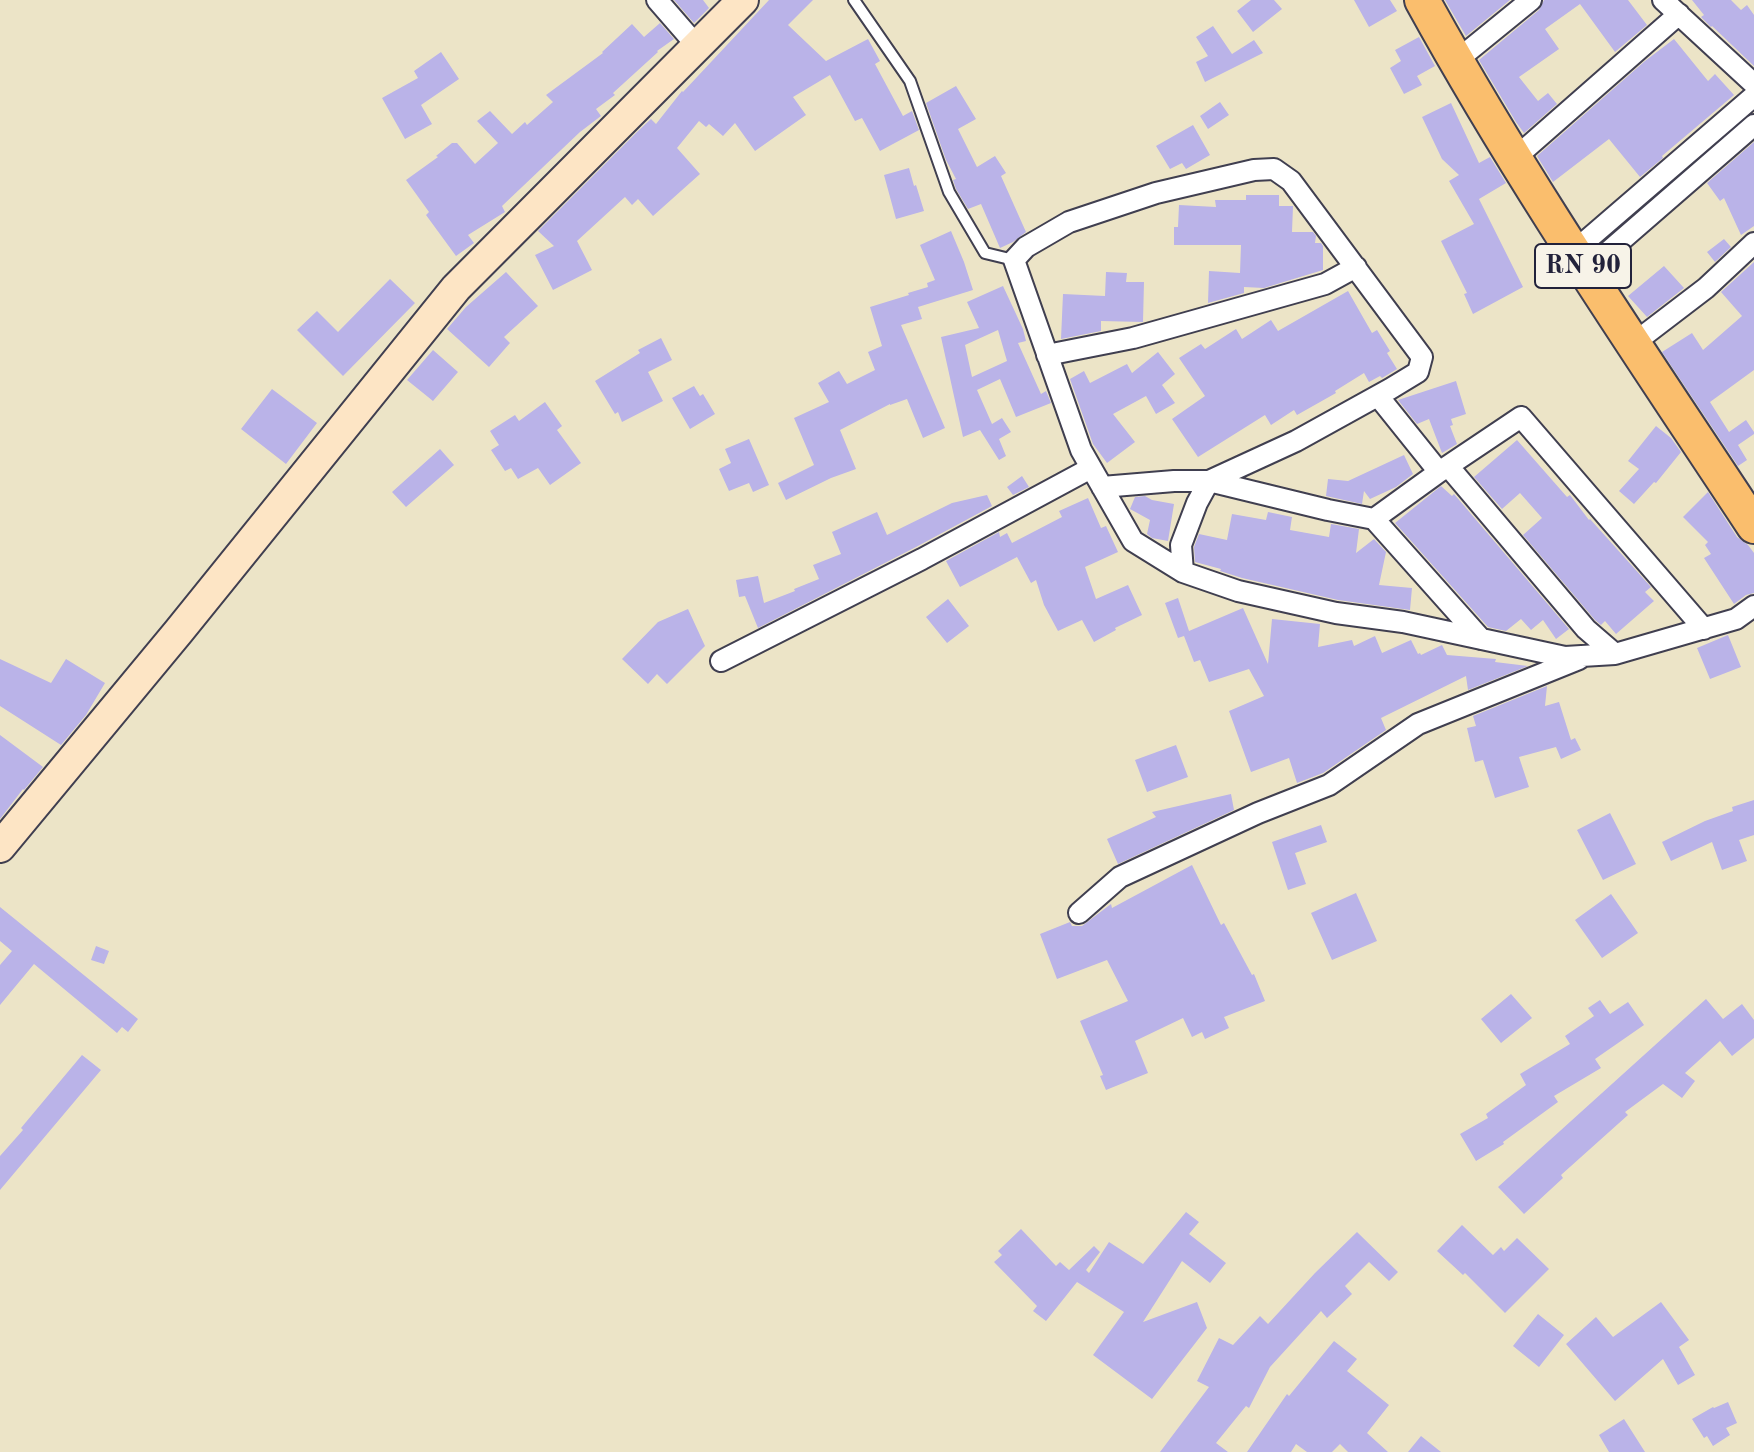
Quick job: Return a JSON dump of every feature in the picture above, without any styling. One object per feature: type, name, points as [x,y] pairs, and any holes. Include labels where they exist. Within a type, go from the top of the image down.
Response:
[{"type":"main road","points":[[0,847],[456,288],[743,0]]},
{"type":"main road","name":"RN 90","points":[[1422,0],[1580,262],[1754,526]]},
{"type":"street","points":[[657,0],[697,46]]},
{"type":"street","points":[[1456,61],[1531,0]]},
{"type":"street","points":[[1663,0],[1754,84]]},
{"type":"street","points":[[1515,158],[1679,14]]},
{"type":"street","points":[[1580,262],[1754,96]]},
{"type":"street","points":[[1580,262],[1754,125]]},
{"type":"street","points":[[1183,572],[1181,545],[1209,481],[1296,441],[1378,396],[1418,372],[1422,357],[1291,181],[1274,169],[1254,170],[1156,193],[1069,222],[1026,247],[1014,260],[1081,450],[1133,541],[1183,572],[1238,591],[1565,657],[1615,654],[1736,619],[1754,606]]},
{"type":"street","points":[[1634,343],[1706,288],[1754,243]]},
{"type":"street","points":[[1047,355],[1133,338],[1325,284],[1356,267]]},
{"type":"street","points":[[1378,396],[1586,629],[1615,654]]},
{"type":"street","points":[[1374,519],[1521,417],[1704,629]]},
{"type":"street","points":[[721,661],[922,559],[1091,468]]},
{"type":"street","points":[[1102,487],[1209,481],[1374,519],[1481,639]]},
{"type":"street","points":[[1079,913],[1120,877],[1258,813],[1329,785],[1418,724],[1589,655]]},
{"type":"lane","points":[[854,0],[910,81],[949,192],[985,253],[1014,260]]},
{"type":"building","points":[[674,0],[703,0],[709,8],[694,23]]},
{"type":"building","points":[[769,0],[813,0],[788,25],[826,61],[868,39],[880,61],[875,64],[903,116],[912,111],[919,130],[880,151],[862,118],[855,121],[830,75],[793,97],[806,115],[755,151],[735,123],[723,136],[709,124],[706,127],[699,121],[677,148],[700,174],[653,216],[638,199],[632,205],[625,197],[577,241],[592,270],[553,290],[535,255],[554,246],[538,231],[651,119],[656,124],[682,91]]},
{"type":"building","points":[[1251,0],[1274,0],[1282,9],[1253,32],[1237,11]]},
{"type":"building","points":[[1354,0],[1390,0],[1397,11],[1369,27]]},
{"type":"building","points":[[1445,0],[1510,0],[1466,36]]},
{"type":"building","points":[[1544,0],[1628,0],[1647,25],[1615,52],[1580,4],[1545,29],[1559,49],[1519,77],[1538,101],[1548,93],[1557,104],[1524,133],[1479,60],[1539,10]]},
{"type":"building","points":[[1692,0],[1731,0],[1741,10],[1747,5],[1754,15],[1754,66],[1701,17],[1704,15]]},
{"type":"building","points":[[660,23],[674,39],[657,51],[613,93],[615,95],[596,109],[601,116],[502,206],[505,212],[468,235],[474,243],[456,256],[426,215],[429,212],[406,180],[452,143],[457,143],[475,164],[498,143],[477,121],[490,111],[512,134],[553,102],[546,95],[603,53],[632,24],[644,37]]},
{"type":"building","points":[[1213,26],[1232,54],[1254,40],[1263,53],[1205,82],[1196,62],[1208,56],[1196,37]]},
{"type":"building","points":[[1419,37],[1435,66],[1417,76],[1422,85],[1404,94],[1390,68],[1401,61],[1395,50]]},
{"type":"building","points":[[1674,39],[1708,81],[1715,74],[1734,95],[1640,177],[1609,139],[1553,182],[1537,156]]},
{"type":"building","points":[[441,52],[459,79],[421,105],[432,124],[405,139],[382,98],[418,78],[414,71]]},
{"type":"building","points":[[956,86],[976,119],[958,129],[977,167],[995,156],[1006,173],[1001,176],[1026,232],[1000,248],[981,204],[968,209],[956,189],[953,180],[956,179],[926,103]]},
{"type":"building","points":[[1220,102],[1229,115],[1208,129],[1200,116]]},
{"type":"building","points":[[1451,103],[1479,163],[1490,157],[1506,183],[1479,199],[1523,287],[1473,314],[1464,294],[1467,293],[1441,241],[1474,224],[1449,181],[1459,175],[1442,159],[1422,117]]},
{"type":"building","points":[[1193,125],[1210,155],[1186,169],[1182,163],[1170,169],[1156,146]]},
{"type":"building","points":[[1754,142],[1754,226],[1741,235],[1724,198],[1720,201],[1707,183]]},
{"type":"building","points":[[909,168],[924,211],[896,219],[884,175]]},
{"type":"building","points":[[1246,195],[1279,195],[1279,206],[1293,206],[1292,232],[1313,232],[1315,243],[1323,246],[1323,270],[1264,288],[1244,287],[1244,293],[1208,303],[1209,271],[1240,273],[1241,245],[1174,245],[1179,205],[1216,207],[1215,200],[1246,200]]},
{"type":"building","points":[[951,231],[973,290],[918,307],[922,319],[901,325],[945,428],[923,438],[907,399],[890,404],[840,430],[856,469],[786,500],[778,483],[814,465],[794,418],[829,402],[818,383],[839,371],[847,384],[875,370],[868,352],[882,346],[870,307],[928,287],[927,283],[935,280],[920,245]]},
{"type":"building","points":[[1724,239],[1731,247],[1715,262],[1707,252]]},
{"type":"building","points":[[1754,262],[1754,370],[1710,402],[1729,432],[1746,420],[1754,432],[1738,445],[1747,460],[1738,466],[1662,352],[1692,333],[1703,350],[1742,316],[1721,292]]},
{"type":"building","points":[[1664,266],[1684,288],[1647,317],[1628,296]]},
{"type":"building","points":[[506,272],[538,306],[504,337],[510,343],[489,367],[447,329],[466,307]]},
{"type":"building","points":[[1106,272],[1127,273],[1126,282],[1144,282],[1143,322],[1101,321],[1101,331],[1061,339],[1063,294],[1105,296]]},
{"type":"building","points":[[390,279],[415,303],[343,376],[297,330],[317,311],[338,332]]},
{"type":"building","points":[[1003,286],[1023,329],[1026,341],[1018,343],[1041,394],[1046,391],[1051,403],[1016,417],[1000,379],[977,390],[992,424],[1002,418],[1011,432],[999,439],[1006,456],[999,460],[980,430],[963,437],[941,337],[979,328],[967,302]],"holes":[[[998,330],[1007,361],[972,377],[965,345]]]},
{"type":"building","points":[[1348,291],[1372,333],[1377,330],[1397,369],[1369,382],[1364,373],[1297,415],[1294,410],[1271,425],[1265,415],[1198,457],[1172,419],[1205,396],[1179,358],[1201,344],[1205,349],[1236,329],[1242,339],[1271,320],[1278,331]]},
{"type":"building","points":[[661,338],[672,360],[648,372],[663,401],[622,422],[595,381],[640,353],[638,350]]},
{"type":"building","points":[[433,350],[458,372],[433,401],[407,380]]},
{"type":"building","points":[[1158,352],[1175,374],[1162,385],[1175,403],[1156,414],[1146,396],[1113,414],[1135,442],[1107,463],[1093,444],[1070,379],[1084,371],[1090,383],[1127,364],[1132,373]]},
{"type":"building","points":[[1456,381],[1466,414],[1451,419],[1453,425],[1450,426],[1457,444],[1442,453],[1429,419],[1417,424],[1398,400]]},
{"type":"building","points":[[694,386],[715,414],[690,429],[672,398]]},
{"type":"building","points":[[272,389],[317,423],[286,464],[241,429]]},
{"type":"building","points":[[545,402],[562,426],[557,430],[581,463],[550,485],[538,468],[518,479],[511,468],[505,471],[491,450],[499,445],[490,431],[515,415],[519,421]]},
{"type":"building","points":[[1656,426],[1671,438],[1681,452],[1634,504],[1619,491],[1639,469],[1628,461]]},
{"type":"building","points":[[749,439],[769,485],[753,492],[749,483],[729,491],[719,469],[731,463],[725,449]]},
{"type":"building","points":[[1517,440],[1651,587],[1645,592],[1654,601],[1616,634],[1605,621],[1601,625],[1595,620],[1523,535],[1542,518],[1520,493],[1502,509],[1474,477]]},
{"type":"building","points":[[440,449],[454,465],[406,507],[392,492]]},
{"type":"building","points":[[1404,455],[1413,474],[1396,487],[1370,499],[1364,491],[1362,504],[1326,496],[1328,479],[1348,481]]},
{"type":"building","points":[[1022,476],[1029,487],[1013,495],[1007,487]]},
{"type":"building","points":[[1441,486],[1452,496],[1454,494],[1569,629],[1556,639],[1543,620],[1531,630],[1521,619],[1506,631],[1488,627],[1395,523]]},
{"type":"building","points":[[1708,492],[1737,537],[1754,553],[1754,593],[1734,604],[1704,558],[1711,554],[1705,545],[1708,542],[1683,517]]},
{"type":"building","points":[[987,495],[992,506],[758,628],[745,596],[739,597],[736,580],[758,576],[764,603],[819,579],[813,565],[841,554],[832,532],[877,512],[887,535],[952,503]]},
{"type":"building","points":[[1145,496],[1174,504],[1168,541],[1147,534],[1150,520],[1130,509],[1135,497]]},
{"type":"building","points":[[1088,498],[1101,528],[1106,526],[1118,552],[1085,567],[1096,599],[1128,585],[1142,615],[1094,642],[1082,620],[1058,631],[1044,605],[1036,580],[1031,583],[1017,557],[960,587],[946,561],[999,532],[1000,537],[1007,533],[1012,543],[1062,517],[1059,511]]},
{"type":"building","points":[[1268,512],[1292,517],[1290,530],[1329,537],[1331,524],[1359,529],[1356,553],[1374,539],[1386,552],[1379,585],[1412,588],[1410,610],[1338,600],[1242,578],[1195,562],[1194,547],[1199,534],[1227,540],[1232,514],[1266,520]]},
{"type":"building","points":[[1178,598],[1189,631],[1243,608],[1268,664],[1272,619],[1320,624],[1318,647],[1352,640],[1354,646],[1375,636],[1382,653],[1411,640],[1421,655],[1442,645],[1447,655],[1496,659],[1495,662],[1528,666],[1468,690],[1466,676],[1381,718],[1386,730],[1323,773],[1297,783],[1289,758],[1251,772],[1229,711],[1264,696],[1249,669],[1209,682],[1200,660],[1194,662],[1184,636],[1178,638],[1165,603]]},
{"type":"building","points":[[948,599],[969,626],[947,643],[926,617]]},
{"type":"building","points":[[688,609],[705,646],[667,684],[657,674],[648,684],[622,659],[658,622]]},
{"type":"building","points":[[1728,635],[1741,667],[1710,679],[1697,648]]},
{"type":"building","points":[[0,659],[51,683],[66,659],[105,683],[86,715],[61,745],[0,706]]},
{"type":"building","points":[[1547,686],[1545,706],[1559,702],[1571,740],[1575,738],[1581,750],[1561,759],[1556,747],[1519,757],[1529,787],[1495,798],[1483,760],[1475,762],[1467,728],[1476,726],[1473,716]]},
{"type":"building","points":[[0,735],[43,767],[0,819]]},
{"type":"building","points":[[1176,745],[1188,777],[1147,792],[1135,760]]},
{"type":"building","points":[[1231,794],[1234,810],[1118,864],[1107,839],[1156,817],[1152,812]]},
{"type":"building","points":[[1754,800],[1754,835],[1739,840],[1747,861],[1722,870],[1712,842],[1671,861],[1662,842],[1733,811],[1732,807]]},
{"type":"building","points":[[1610,813],[1636,864],[1603,880],[1577,830]]},
{"type":"building","points":[[1321,825],[1327,842],[1295,853],[1306,884],[1288,890],[1272,842]]},
{"type":"building","points":[[1192,865],[1221,925],[1224,923],[1254,974],[1265,1001],[1224,1017],[1229,1028],[1205,1039],[1202,1032],[1192,1037],[1183,1018],[1135,1041],[1148,1073],[1106,1090],[1100,1076],[1103,1075],[1080,1021],[1128,1001],[1107,960],[1057,979],[1040,934],[1070,922],[1072,926],[1082,926],[1111,904],[1112,908]]},
{"type":"building","points":[[1356,893],[1377,941],[1332,960],[1311,913]]},
{"type":"building","points":[[1611,894],[1638,933],[1602,958],[1575,920]]},
{"type":"building","points":[[0,907],[138,1019],[128,1032],[122,1027],[117,1033],[34,964],[0,1005],[0,965],[12,951],[0,941]]},
{"type":"building","points":[[96,946],[109,951],[104,964],[91,960]]},
{"type":"building","points":[[1511,994],[1532,1018],[1501,1043],[1481,1019]]},
{"type":"building","points":[[1706,999],[1723,1019],[1742,1004],[1754,1020],[1754,1038],[1732,1056],[1720,1041],[1685,1073],[1695,1081],[1682,1098],[1663,1084],[1625,1112],[1628,1115],[1561,1175],[1563,1178],[1524,1214],[1498,1187]]},
{"type":"building","points":[[1600,1000],[1610,1014],[1628,1002],[1644,1025],[1595,1059],[1601,1068],[1554,1096],[1558,1102],[1504,1144],[1476,1161],[1460,1134],[1488,1118],[1486,1114],[1526,1085],[1520,1074],[1570,1044],[1565,1036],[1594,1016],[1588,1008]]},
{"type":"building","points":[[82,1055],[101,1070],[0,1190],[0,1156]]},
{"type":"building","points":[[1186,1212],[1199,1222],[1189,1234],[1226,1263],[1210,1283],[1182,1261],[1143,1322],[1197,1302],[1207,1328],[1152,1399],[1093,1355],[1124,1312],[1077,1282],[1046,1321],[1033,1311],[1037,1306],[994,1262],[1002,1255],[998,1251],[1021,1229],[1056,1266],[1060,1262],[1069,1270],[1094,1246],[1100,1252],[1086,1270],[1089,1273],[1109,1242],[1143,1264]]},
{"type":"building","points":[[1462,1225],[1493,1255],[1501,1247],[1504,1251],[1517,1238],[1549,1269],[1505,1313],[1465,1273],[1463,1275],[1437,1251]]},
{"type":"building","points":[[1357,1232],[1398,1272],[1389,1281],[1369,1262],[1345,1286],[1352,1294],[1327,1318],[1321,1311],[1270,1367],[1249,1408],[1246,1406],[1216,1443],[1228,1452],[1160,1452],[1209,1387],[1197,1381],[1219,1338],[1233,1345],[1260,1316],[1268,1324]]},
{"type":"building","points":[[1661,1302],[1689,1340],[1679,1347],[1695,1375],[1678,1385],[1663,1359],[1615,1401],[1566,1344],[1596,1317],[1613,1337]]},
{"type":"building","points":[[1538,1314],[1564,1335],[1539,1367],[1513,1346]]},
{"type":"building","points":[[1334,1341],[1357,1359],[1347,1371],[1389,1405],[1367,1433],[1388,1452],[1348,1452],[1340,1444],[1332,1452],[1307,1452],[1296,1444],[1291,1452],[1247,1452],[1287,1394],[1289,1396]]},
{"type":"building","points":[[1728,1402],[1737,1423],[1726,1428],[1730,1435],[1713,1446],[1692,1419]]},
{"type":"building","points":[[1624,1419],[1645,1452],[1609,1452],[1599,1435]]},
{"type":"building","points":[[1421,1436],[1441,1452],[1408,1452]]}]
